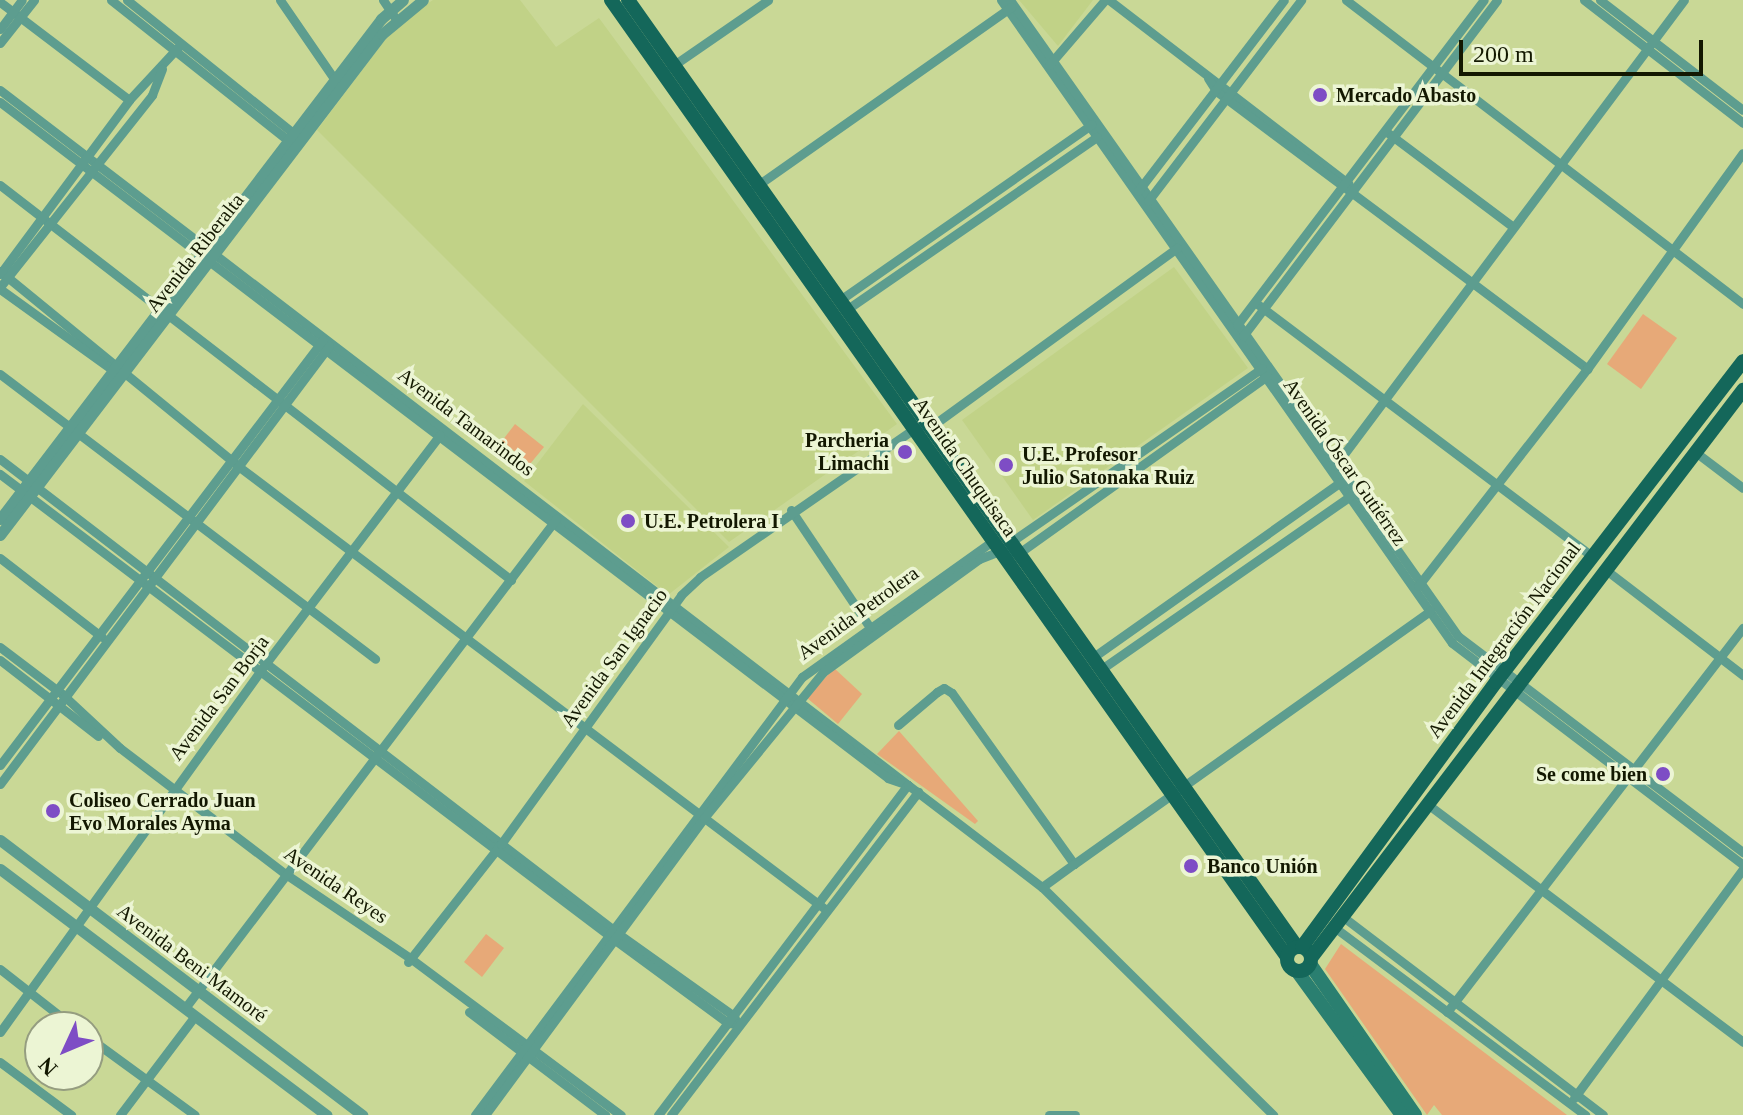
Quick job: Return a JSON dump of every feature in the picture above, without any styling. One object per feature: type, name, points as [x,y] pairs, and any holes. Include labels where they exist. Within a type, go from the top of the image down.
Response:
[{"type":"main road","name":"Avenida Chuquisaca","points":[[611,0],[760,184],[843,305],[859,342]]},
{"type":"main road","name":"Avenida Chuquisaca","points":[[628,0],[747,193],[859,342],[1300,957]]},
{"type":"main road","name":"Avenida Integración Nacional","points":[[1300,957],[1499,677],[1743,361]]},
{"type":"main road","name":"Avenida Integración Nacional","points":[[1300,957],[1338,922],[1513,687],[1743,390]]},
{"type":"main road","name":"Avenida Chuquisaca","points":[[1006,546],[1096,664],[1176,788]]},
{"type":"main road","points":[[1300,957],[1402,1115]]},
{"type":"main road","points":[[1300,957],[1415,1115]]},
{"type":"street","points":[[0,43],[22,0]]},
{"type":"street","points":[[0,29],[34,0]]},
{"type":"street","points":[[111,0],[178,47],[296,141]]},
{"type":"street","points":[[127,0],[178,47]]},
{"type":"street","points":[[280,0],[338,85]]},
{"type":"street","name":"Avenida Riberalta","points":[[0,535],[118,370],[209,257],[338,85],[389,10],[403,0]]},
{"type":"street","name":"Avenida Riberalta","points":[[389,10],[423,0]]},
{"type":"street","points":[[668,69],[768,0]]},
{"type":"street","name":"Avenida Óscar Gutiérrez","points":[[1001,0],[1011,5],[1138,191],[1182,244],[1242,327],[1333,467]]},
{"type":"street","points":[[1050,64],[1107,0],[1587,369]]},
{"type":"street","points":[[1138,191],[1284,0]]},
{"type":"street","points":[[1146,202],[1301,0]]},
{"type":"street","points":[[1346,0],[1560,167],[1743,304]]},
{"type":"street","points":[[1436,72],[1484,0]]},
{"type":"street","points":[[1232,332],[1242,327],[1260,305],[1346,186],[1497,0]]},
{"type":"street","points":[[1584,0],[1743,110]]},
{"type":"street","points":[[1600,0],[1743,123]]},
{"type":"street","points":[[1333,467],[1386,401],[1684,0]]},
{"type":"street","points":[[0,2],[129,100]]},
{"type":"street","points":[[747,193],[1011,5]]},
{"type":"street","points":[[118,370],[0,288],[2,274],[129,100],[178,47]]},
{"type":"street","points":[[45,219],[95,167],[152,95],[163,65]]},
{"type":"street","name":"Avenida Tamarindos","points":[[0,90],[84,160]]},
{"type":"street","name":"Avenida Tamarindos","points":[[0,102],[95,167],[670,610],[786,695],[888,778],[918,792],[1042,887],[1273,1115]]},
{"type":"street","points":[[843,305],[1091,125]]},
{"type":"street","points":[[1389,134],[1513,227]]},
{"type":"street","points":[[843,305],[1099,136]]},
{"type":"street","points":[[1417,588],[1587,369],[1743,153]]},
{"type":"street","points":[[0,185],[511,580]]},
{"type":"street","name":"Avenida Óscar Gutiérrez","points":[[1146,202],[1173,251],[1333,467],[1432,610],[1499,677],[1743,852]]},
{"type":"street","name":"Avenida San Ignacio","points":[[409,960],[586,728],[670,610],[700,577],[791,510],[920,427],[1182,244]]},
{"type":"street","points":[[2,274],[234,463],[822,906]]},
{"type":"street","points":[[1260,305],[1593,557]]},
{"type":"street","points":[[1239,342],[1242,327]]},
{"type":"street","points":[[0,765],[4,753],[58,699],[108,642],[192,520],[325,344]]},
{"type":"street","name":"Avenida Petrolera","points":[[485,1115],[786,695],[896,606],[1006,546],[1271,368]]},
{"type":"street","points":[[0,374],[375,659]]},
{"type":"street","name":"Avenida San Borja","points":[[0,1032],[263,667],[441,433]]},
{"type":"street","points":[[1694,451],[1743,488]]},
{"type":"street","points":[[0,459],[30,490],[614,935],[733,1021]]},
{"type":"street","points":[[0,474],[30,490]]},
{"type":"street","points":[[1096,664],[1343,481]]},
{"type":"street","name":"Avenida Riberalta","points":[[0,519],[30,490]]},
{"type":"street","points":[[1096,664],[1352,494]]},
{"type":"street","points":[[791,510],[869,626]]},
{"type":"street","points":[[0,784],[18,761],[98,634],[142,575],[192,520]]},
{"type":"street","points":[[185,1008],[555,520]]},
{"type":"street","name":"Avenida Petrolera","points":[[701,816],[823,672],[979,559],[1006,546]]},
{"type":"street","points":[[0,558],[108,642]]},
{"type":"street","points":[[1606,570],[1743,675]]},
{"type":"street","points":[[896,606],[903,616]]},
{"type":"street","points":[[1042,887],[1176,788],[1432,610]]},
{"type":"street","points":[[1447,1012],[1540,886],[1743,628]]},
{"type":"street","name":"Avenida Reyes","points":[[0,647],[172,792],[286,876],[409,960],[605,1115]]},
{"type":"street","name":"Avenida Reyes","points":[[0,660],[58,699]]},
{"type":"street","points":[[898,725],[937,692],[944,688],[952,693],[1074,864]]},
{"type":"street","points":[[4,753],[18,761]]},
{"type":"street","name":"Avenida Óscar Gutiérrez","points":[[1628,772],[1743,867]]},
{"type":"street","points":[[658,1115],[822,906],[908,785]]},
{"type":"street","points":[[822,906],[918,792]]},
{"type":"street","points":[[1426,803],[1660,976],[1743,1042]]},
{"type":"street","name":"Avenida Beni Mamoré","points":[[0,840],[362,1115]]},
{"type":"street","points":[[1570,1104],[1660,976],[1743,867]]},
{"type":"street","name":"Avenida Beni Mamoré","points":[[0,869],[327,1115]]},
{"type":"street","points":[[1338,922],[1456,999],[1603,1115]]},
{"type":"street","points":[[1338,922],[1447,1012],[1585,1115]]},
{"type":"street","points":[[0,969],[53,1011]]},
{"type":"street","points":[[120,1115],[195,1016]]},
{"type":"street","points":[[671,1115],[733,1021]]},
{"type":"street","points":[[104,1049],[195,1115]]},
{"type":"street","name":"Avenida Petrolera","points":[[475,1115],[527,1053]]},
{"type":"street","name":"Avenida Reyes","points":[[527,1053],[621,1115]]},
{"type":"street","points":[[0,1062],[71,1115]]},
{"type":"street","points":[[1049,1115],[1075,1115]]},
{"type":"shaded area","points":[[433,0],[520,0],[556,47],[599,18],[897,424],[729,542],[317,130],[397,24]]},
{"type":"shaded area","points":[[1019,0],[1093,0],[1058,46]]},
{"type":"shaded area","points":[[1174,267],[1248,368],[1033,520],[962,420]]},
{"type":"shaded area","points":[[1643,314],[1677,338],[1641,389],[1607,364]]},
{"type":"shaded area","points":[[583,404],[729,547],[668,595],[524,481]]},
{"type":"shaded area","points":[[515,424],[544,447],[530,464],[502,441]]},
{"type":"shaded area","points":[[834,668],[862,694],[838,724],[807,698]]},
{"type":"shaded area","points":[[899,731],[978,821],[975,824],[877,754]]},
{"type":"shaded area","points":[[486,934],[504,948],[482,977],[464,962]]},
{"type":"shaded area","points":[[1341,944],[1567,1115],[1442,1115],[1434,1105],[1427,1115],[1325,969]]},
{"type":"place","name":"Mercado Abasto","points":[[1320,95]]},
{"type":"place","name":"Parcheria Limachi","points":[[905,452]]},
{"type":"place","name":"U.E. Profesor Julio Satonaka Ruiz","points":[[1006,465]]},
{"type":"place","name":"U.E. Petrolera I","points":[[628,521]]},
{"type":"place","name":"Se come bien","points":[[1663,774]]},
{"type":"place","name":"Coliseo Cerrado Juan Evo Morales Ayma","points":[[53,811]]},
{"type":"place","name":"Banco Unión","points":[[1191,866]]}]
